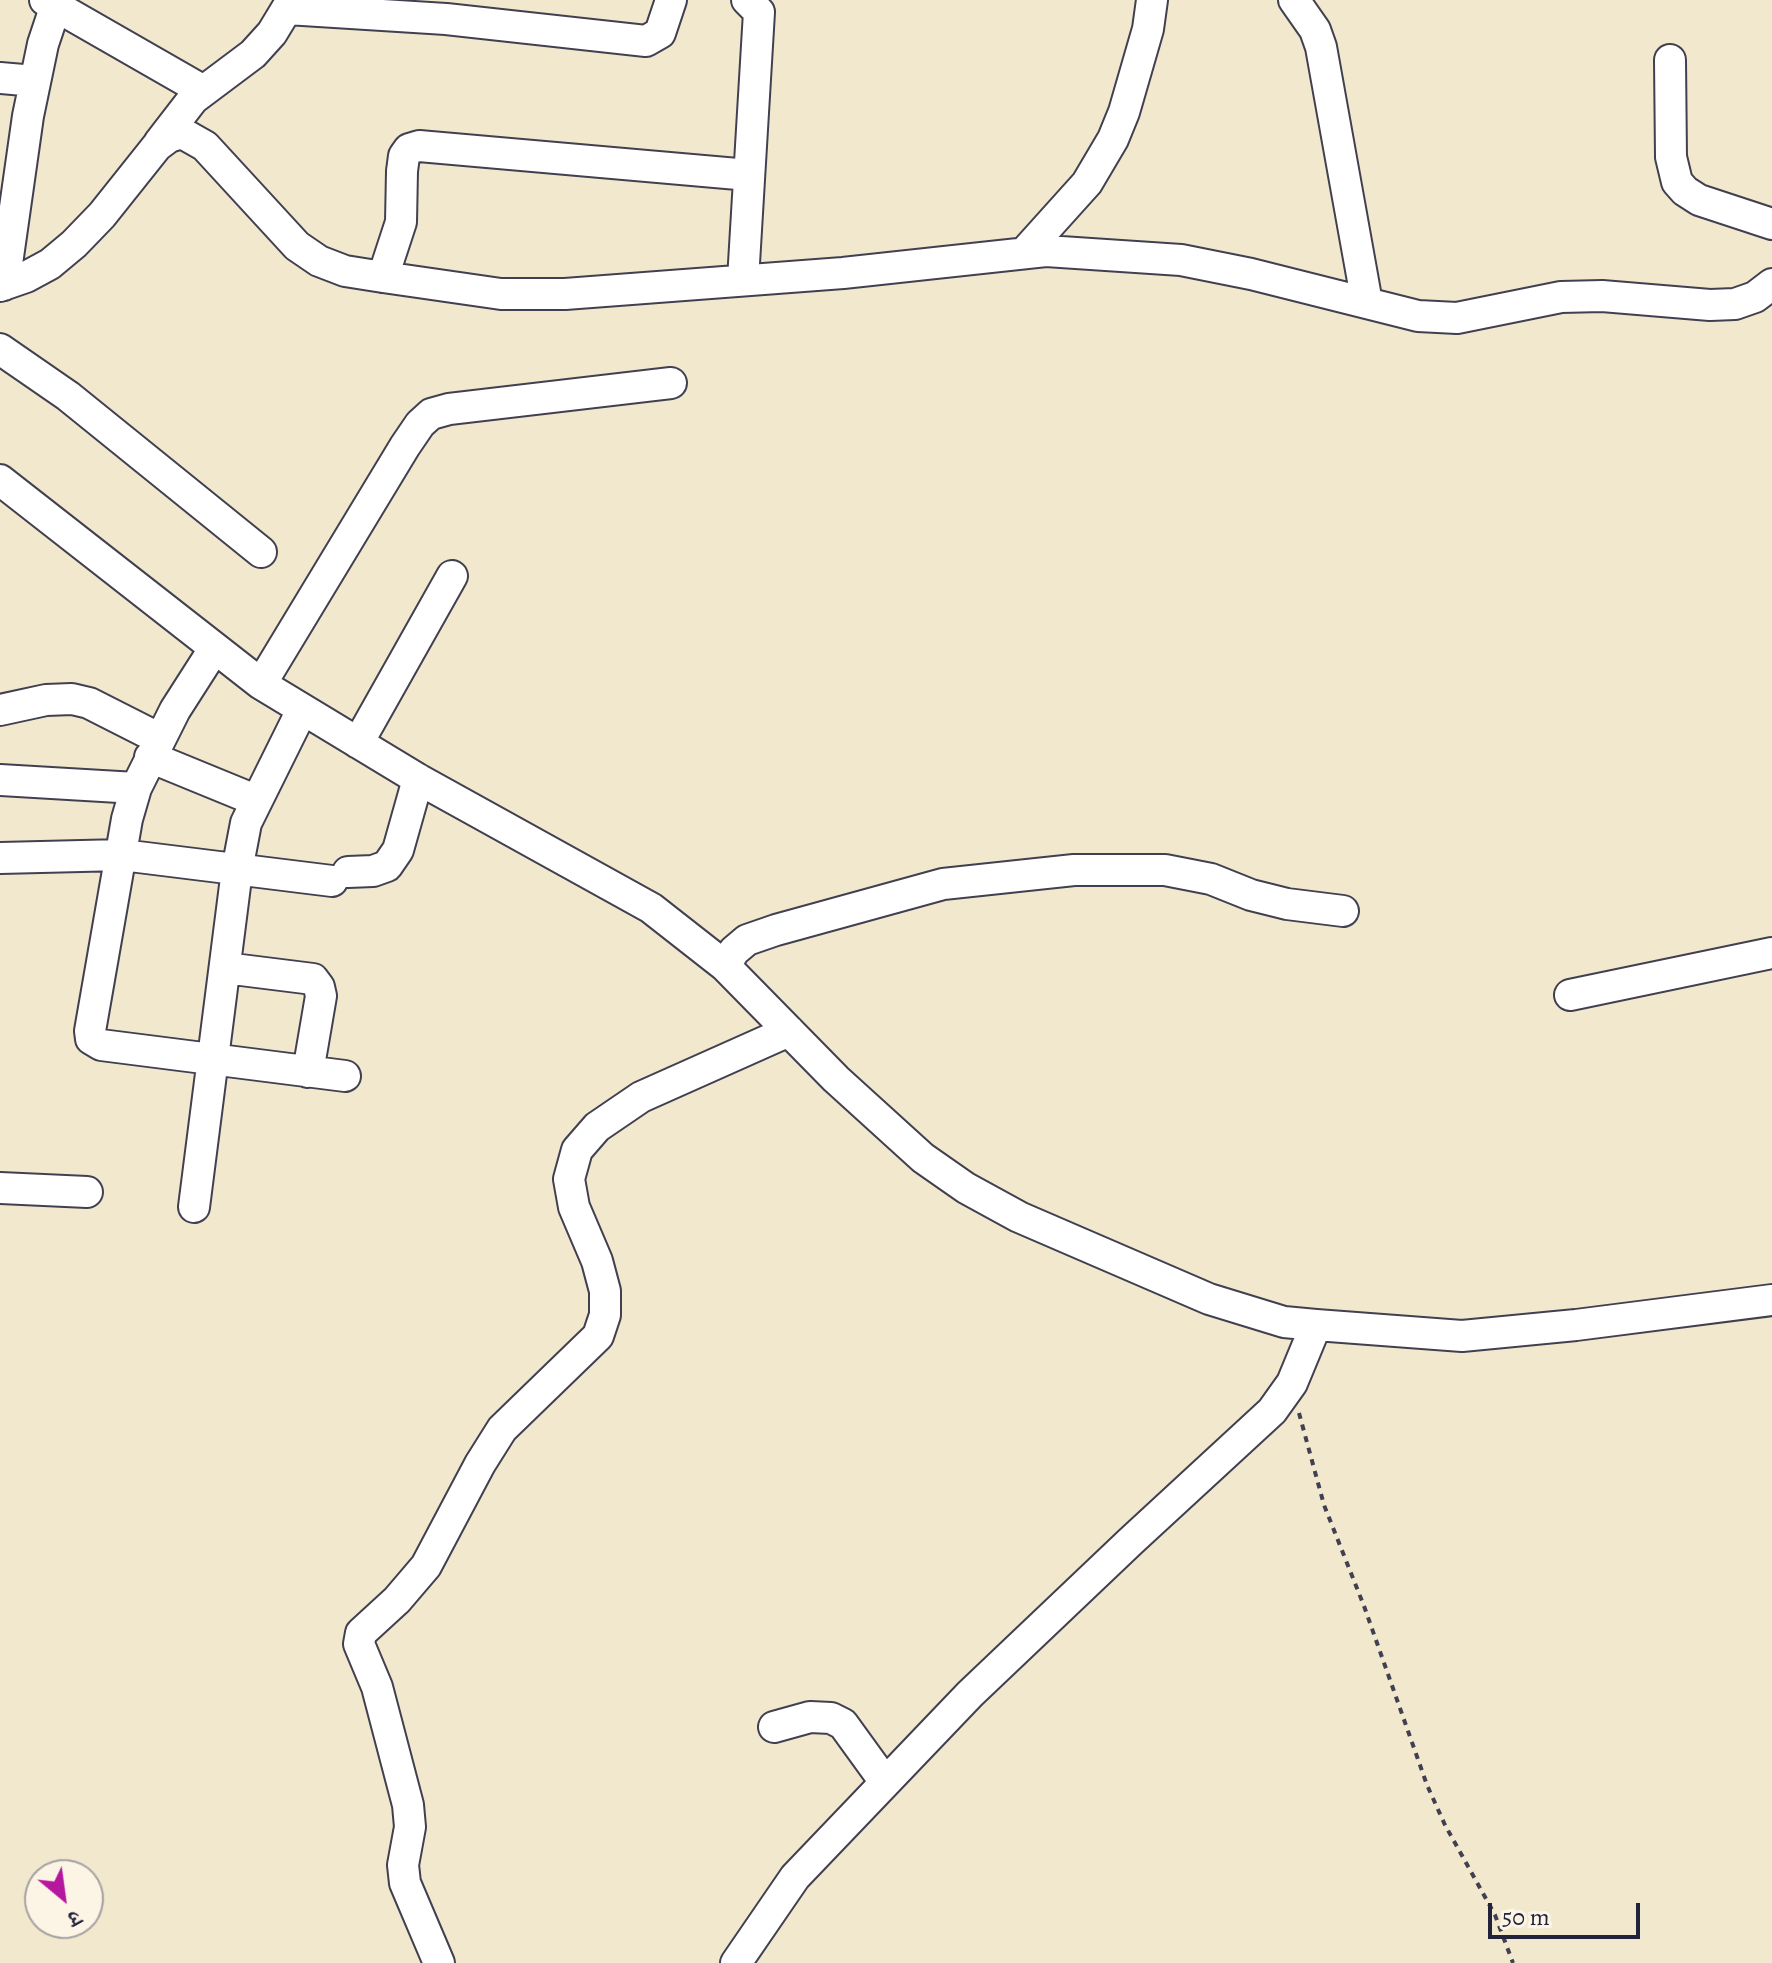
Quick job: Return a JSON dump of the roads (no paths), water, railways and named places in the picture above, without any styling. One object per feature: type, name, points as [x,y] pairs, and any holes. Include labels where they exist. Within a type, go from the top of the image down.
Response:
[{"type":"street","points":[[2,286],[50,264],[74,244],[102,215],[179,115],[202,90],[253,54],[272,33],[290,4],[447,9],[646,41],[660,33],[671,0]]},
{"type":"street","points":[[743,280],[759,12],[747,0]]},
{"type":"street","points":[[1024,253],[1087,183],[1113,139],[1148,29],[1152,0]]},
{"type":"street","points":[[1294,0],[1315,30],[1321,47],[1367,303]]},
{"type":"street","points":[[2,286],[50,4],[108,34],[202,90]]},
{"type":"street","points":[[1670,60],[1671,157],[1677,182],[1699,200],[1772,224]]},
{"type":"street","points":[[0,78],[35,81]]},
{"type":"street","points":[[157,146],[169,137],[182,133],[192,137],[220,161],[297,246],[319,261],[345,271],[501,294],[843,273],[1061,251],[1181,260],[1251,274],[1418,316],[1457,318],[1561,297],[1602,296],[1710,305],[1735,304],[1772,312]]},
{"type":"street","points":[[383,277],[401,222],[404,156],[409,149],[419,146],[749,175]]},
{"type":"street","points":[[1735,304],[1755,297],[1772,284]]},
{"type":"street","points":[[0,349],[68,396],[261,552]]},
{"type":"street","points":[[261,684],[405,446],[431,414],[449,409],[671,383]]},
{"type":"street","points":[[0,480],[261,684],[418,779],[651,908],[725,966],[886,1126],[923,1158],[966,1188],[1019,1217],[1209,1299],[1284,1322],[1462,1336],[1772,1300]]},
{"type":"street","points":[[358,743],[452,576]]},
{"type":"street","points":[[214,649],[155,748],[136,788],[127,819],[91,1039],[101,1045],[345,1076]]},
{"type":"street","points":[[0,710],[46,700],[72,699],[89,703],[155,748],[255,800]]},
{"type":"street","points":[[194,1207],[237,870],[246,823],[302,710]]},
{"type":"street","points":[[0,858],[122,855],[237,870],[340,877],[373,871],[387,866],[398,850],[418,779]]},
{"type":"street","points":[[0,780],[136,788]]},
{"type":"street","points":[[725,966],[734,951],[747,940],[776,930],[943,884],[1060,871],[1165,870],[1211,879],[1251,895],[1287,904],[1343,911]]},
{"type":"street","points":[[1570,995],[1772,953]]},
{"type":"street","points":[[225,968],[313,979],[321,996],[308,1072]]},
{"type":"street","points":[[439,1963],[405,1883],[403,1865],[410,1827],[408,1805],[377,1687],[359,1644],[361,1633],[397,1600],[426,1566],[502,1429],[598,1336],[605,1315],[605,1291],[597,1261],[574,1207],[569,1179],[577,1150],[597,1127],[641,1097],[789,1031]]},
{"type":"street","points":[[0,1188],[87,1192]]},
{"type":"street","points":[[736,1963],[795,1877],[970,1694],[1272,1411],[1292,1383],[1316,1325]]},
{"type":"street","points":[[774,1727],[810,1717],[831,1718],[843,1724],[885,1782]]}]
